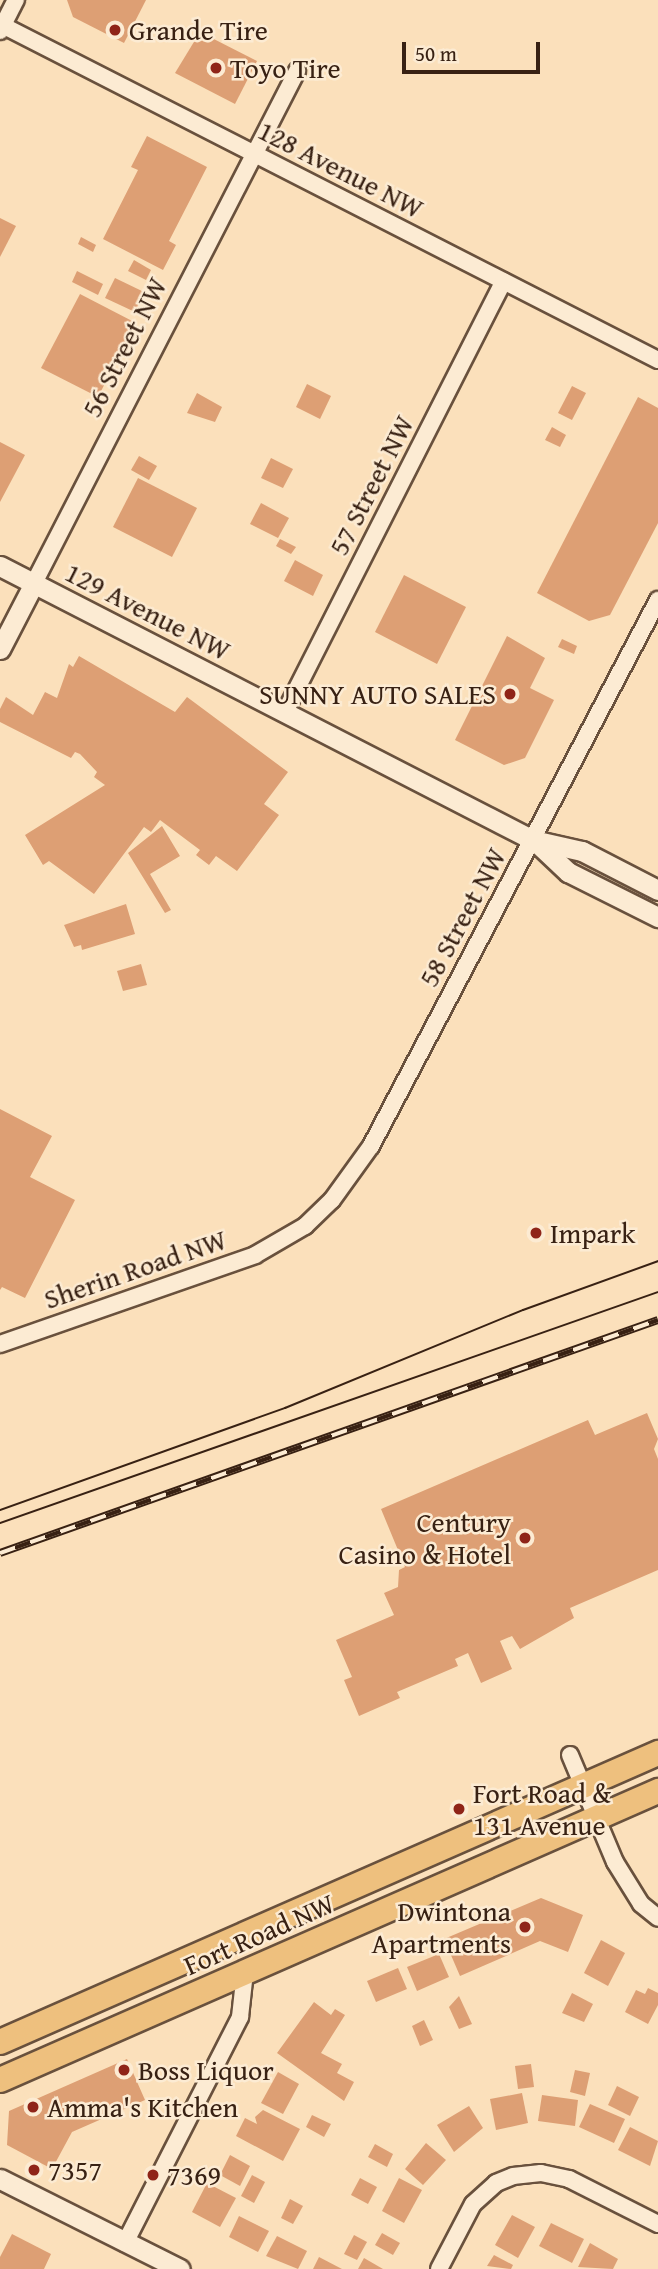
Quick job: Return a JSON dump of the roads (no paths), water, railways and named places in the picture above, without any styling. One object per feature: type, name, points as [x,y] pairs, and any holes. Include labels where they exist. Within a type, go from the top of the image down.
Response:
[{"type":"main road","name":"Fort Road NW","points":[[0,2042],[658,1754]]},
{"type":"main road","name":"Fort Road NW","points":[[0,2080],[658,1791]]},
{"type":"street","points":[[1,27],[16,0]]},
{"type":"street","name":"128 Avenue NW","points":[[1,27],[658,360]]},
{"type":"street","name":"56 Street NW","points":[[0,649],[297,71]]},
{"type":"street","name":"57 Street NW","points":[[285,712],[504,281]]},
{"type":"street","name":"129 Avenue NW","points":[[0,566],[533,840],[582,851],[658,890]]},
{"type":"street","name":"58 Street NW","points":[[286,1239],[332,1200],[359,1165],[658,600]]},
{"type":"street","name":"129 Avenue NW","points":[[533,840],[568,872],[658,918]]},
{"type":"street","name":"Sherin Road NW","points":[[0,1344],[255,1255],[286,1239]]},
{"type":"street","points":[[570,1755],[615,1862],[641,1904],[658,1918]]},
{"type":"street","points":[[125,2243],[240,2018],[245,1972]]},
{"type":"street","points":[[439,2269],[473,2204],[496,2183],[513,2176],[541,2173],[569,2179],[658,2224]]},
{"type":"street","points":[[1,2178],[180,2269]]},
{"type":"tram line","points":[[0,1510],[285,1408],[523,1310],[658,1261]]},
{"type":"tram line","points":[[0,1523],[658,1292]]},
{"type":"railway","points":[[0,1553],[658,1320]]},
{"type":"place","name":"Grande Tire","points":[[115,30]]},
{"type":"place","name":"Toyo Tire","points":[[216,68]]},
{"type":"place","name":"SUNNY AUTO SALES","points":[[510,694]]},
{"type":"place","name":"Impark","points":[[536,1233]]},
{"type":"place","name":"Century Casino & Hotel","points":[[525,1538]]},
{"type":"place","name":"Fort Road & 131 Avenue","points":[[459,1809]]},
{"type":"place","name":"Dwintona Apartments","points":[[525,1927]]},
{"type":"place","name":"Boss Liquor","points":[[124,2070]]},
{"type":"place","name":"Amma's Kitchen","points":[[33,2107]]},
{"type":"place","name":"7357","points":[[34,2170]]},
{"type":"place","name":"7369","points":[[153,2175]]}]
